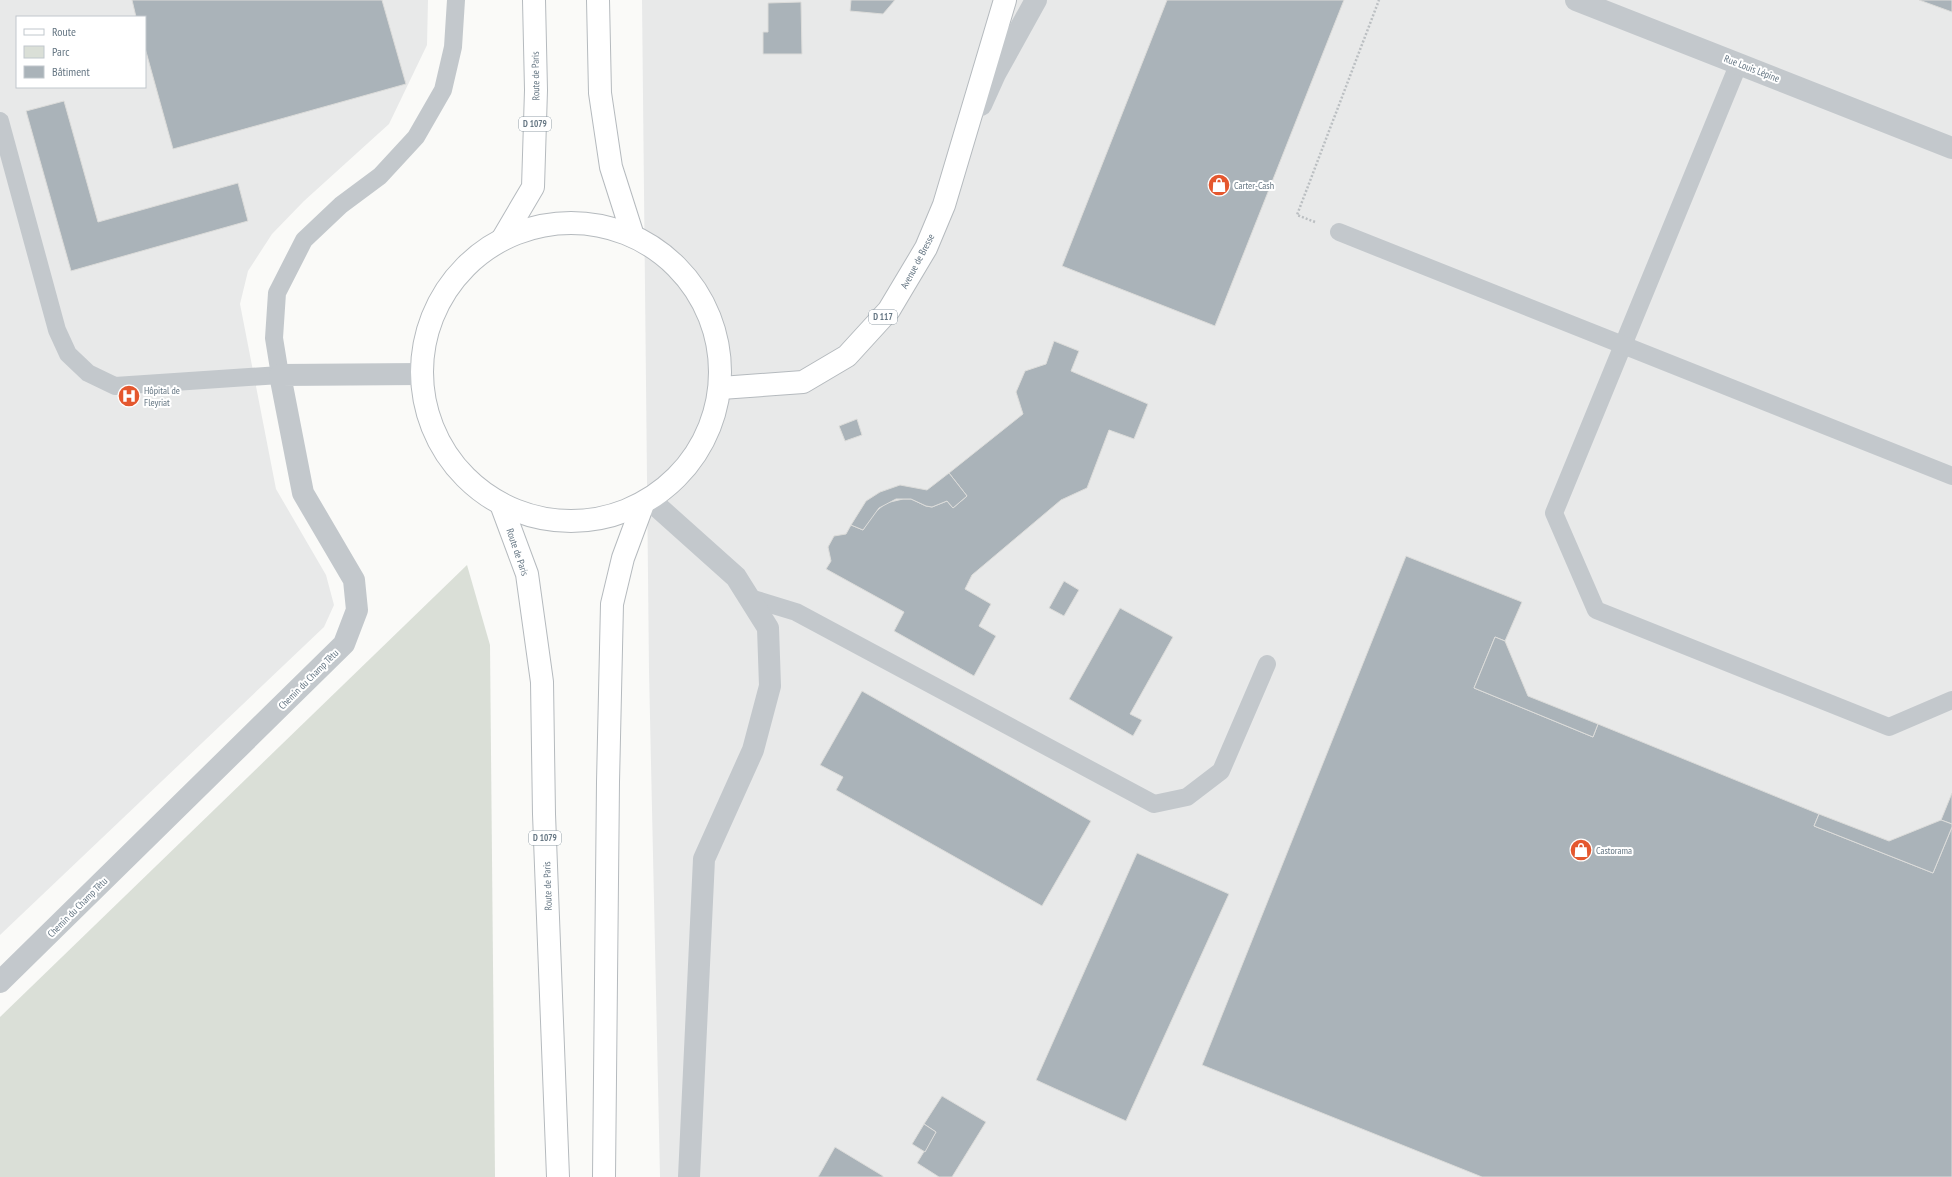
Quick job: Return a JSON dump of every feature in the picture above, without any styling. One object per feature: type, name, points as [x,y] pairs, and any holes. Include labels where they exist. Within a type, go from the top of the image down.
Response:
[{"type":"main road","name":"Route de Paris","points":[[503,238],[534,187],[536,90],[534,0]]},
{"type":"main road","points":[[598,0],[600,93],[611,167],[633,236]]},
{"type":"main road","name":"Avenue de Bresse","points":[[721,388],[803,382],[847,356],[889,310],[926,248],[944,205],[1005,0]]},
{"type":"main road","points":[[590,223],[633,236],[665,255],[691,282],[710,314],[720,350],[721,388],[713,421],[698,452],[677,479],[646,502],[596,520],[547,520],[501,504],[468,481],[443,450],[426,413],[421,374],[426,333],[442,294],[469,262],[503,238],[545,224],[590,223]]},
{"type":"main road","points":[[604,1177],[608,782],[612,604],[624,558],[646,502]]},
{"type":"main road","name":"Route de Paris","points":[[501,504],[527,574],[542,682],[544,814],[558,1177]]},
{"type":"street","points":[[962,148],[995,74],[1036,0]]},
{"type":"street","name":"Rue Louis Lépine","points":[[1576,0],[1952,148]]},
{"type":"street","points":[[1927,137],[1952,132]]},
{"type":"street","points":[[280,375],[421,374]]},
{"type":"street","name":"Chemin du Champ Têtu","points":[[0,982],[344,644],[358,610],[354,580],[303,493],[280,375]]},
{"type":"street","points":[[646,502],[736,577],[768,628],[770,686],[753,750],[704,859],[689,1177]]},
{"type":"lane","points":[[0,121],[57,330],[68,354],[88,373],[115,386],[280,375],[274,338],[277,293],[304,240],[341,205],[380,176],[416,138],[443,90],[454,47],[456,0]]},
{"type":"lane","points":[[1739,63],[1554,513],[1596,610],[1888,726],[1952,700]]},
{"type":"lane","points":[[1340,232],[1952,476]]},
{"type":"lane","points":[[750,598],[796,612],[1154,804],[1187,797],[1221,771],[1267,664]]},
{"type":"path","points":[[1340,232],[1297,215],[1379,0]]},
{"type":"shaded area","name":"Hôpital de Fleyriat","points":[[0,0],[428,0],[427,45],[389,124],[304,201],[272,234],[248,271],[240,304],[276,489],[326,575],[334,605],[324,627],[0,935]]},
{"type":"shaded area","points":[[642,0],[1952,0],[1952,1177],[660,1177],[649,671]]},
{"type":"green space","points":[[467,565],[490,645],[495,1177],[0,1177],[0,1017]]},
{"type":"building","points":[[132,0],[382,0],[406,84],[173,149],[146,52],[146,16],[136,16]]},
{"type":"building","points":[[851,0],[895,0],[883,14],[850,11]]},
{"type":"building","points":[[1167,0],[1344,0],[1215,326],[1062,266]]},
{"type":"building","points":[[1919,0],[1952,0],[1952,12]]},
{"type":"building","points":[[801,2],[802,54],[763,54],[763,32],[768,32],[768,3]]},
{"type":"building","points":[[64,101],[98,222],[238,183],[248,221],[71,271],[26,111]]},
{"type":"building","points":[[1054,341],[1079,351],[1071,371],[1148,404],[1134,439],[1109,430],[1087,488],[1061,500],[972,575],[965,589],[991,604],[979,626],[996,636],[974,676],[894,631],[904,612],[826,569],[831,561],[828,547],[834,536],[846,534],[851,525],[863,530],[873,514],[886,503],[903,499],[911,499],[926,506],[932,507],[947,501],[953,508],[967,496],[949,473],[1023,414],[1016,392],[1025,371],[1046,364]]},
{"type":"building","points":[[857,419],[862,435],[845,441],[839,426]]},
{"type":"building","points":[[949,473],[967,496],[953,508],[947,501],[932,507],[926,506],[911,499],[896,499],[879,508],[863,530],[851,525],[866,501],[880,492],[900,485],[927,490]]},
{"type":"building","name":"Castorama","points":[[1406,556],[1522,602],[1505,641],[1495,637],[1474,688],[1593,737],[1598,724],[1819,814],[1814,826],[1933,873],[1952,827],[1952,1177],[1482,1177],[1202,1065]]},
{"type":"building","points":[[1064,581],[1079,590],[1064,616],[1049,608]]},
{"type":"building","points":[[1120,608],[1173,637],[1130,714],[1142,720],[1133,736],[1069,699]]},
{"type":"building","points":[[1495,637],[1505,641],[1528,696],[1598,724],[1593,737],[1474,688]]},
{"type":"building","points":[[862,691],[1091,821],[1042,906],[836,790],[843,777],[820,765]]},
{"type":"building","points":[[1952,793],[1952,824],[1941,820]]},
{"type":"building","points":[[1819,814],[1889,841],[1941,820],[1952,824],[1952,827],[1933,873],[1814,826]]},
{"type":"building","points":[[1137,853],[1229,894],[1126,1121],[1036,1080]]},
{"type":"building","points":[[942,1096],[986,1122],[952,1177],[939,1177],[917,1163],[936,1132],[924,1124]]},
{"type":"building","points":[[924,1124],[936,1132],[925,1152],[912,1144]]},
{"type":"building","points":[[835,1147],[883,1176],[883,1177],[818,1177]]},
{"type":"place","name":"Carter-Cash","points":[[1219,185]]},
{"type":"place","name":"Hôpital de Fleyriat","points":[[129,396]]},
{"type":"place","name":"Castorama","points":[[1581,850]]}]
